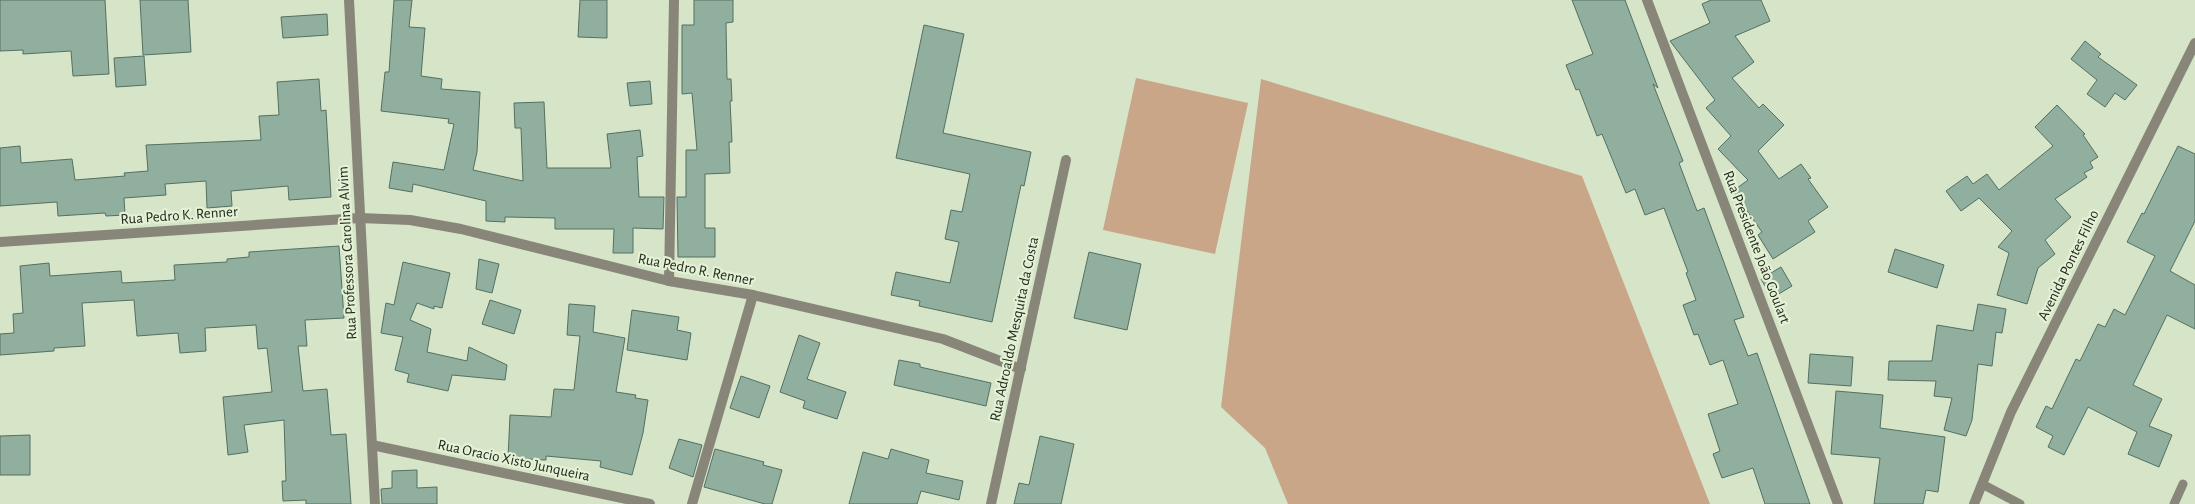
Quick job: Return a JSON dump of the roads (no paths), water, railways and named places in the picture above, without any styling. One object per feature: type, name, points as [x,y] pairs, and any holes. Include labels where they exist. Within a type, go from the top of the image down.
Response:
[{"type":"street","name":"Rua Professora Carolina Alvim","points":[[349,0],[375,504]]},
{"type":"street","points":[[669,281],[674,0]]},
{"type":"street","name":"Rua Presidente João Goulart","points":[[1647,0],[1838,504]]},
{"type":"street","name":"Avenida Pontes Filho","points":[[1974,504],[2011,412],[2195,42]]},
{"type":"street","name":"Rua Adroaldo Mesquita da Costa","points":[[992,504],[1066,160]]},
{"type":"street","name":"Rua Pedro K. Renner","points":[[0,242],[360,218]]},
{"type":"street","name":"Rua Pedro R. Renner","points":[[360,218],[410,220],[461,229],[669,281],[753,295],[943,339],[1021,369]]},
{"type":"street","points":[[692,504],[753,295]]},
{"type":"street","name":"Rua Oracio Xisto Junqueira","points":[[372,445],[650,504]]},
{"type":"lane","points":[[1982,484],[2020,504]]},
{"type":"lane","points":[[2174,504],[2183,484]]}]
